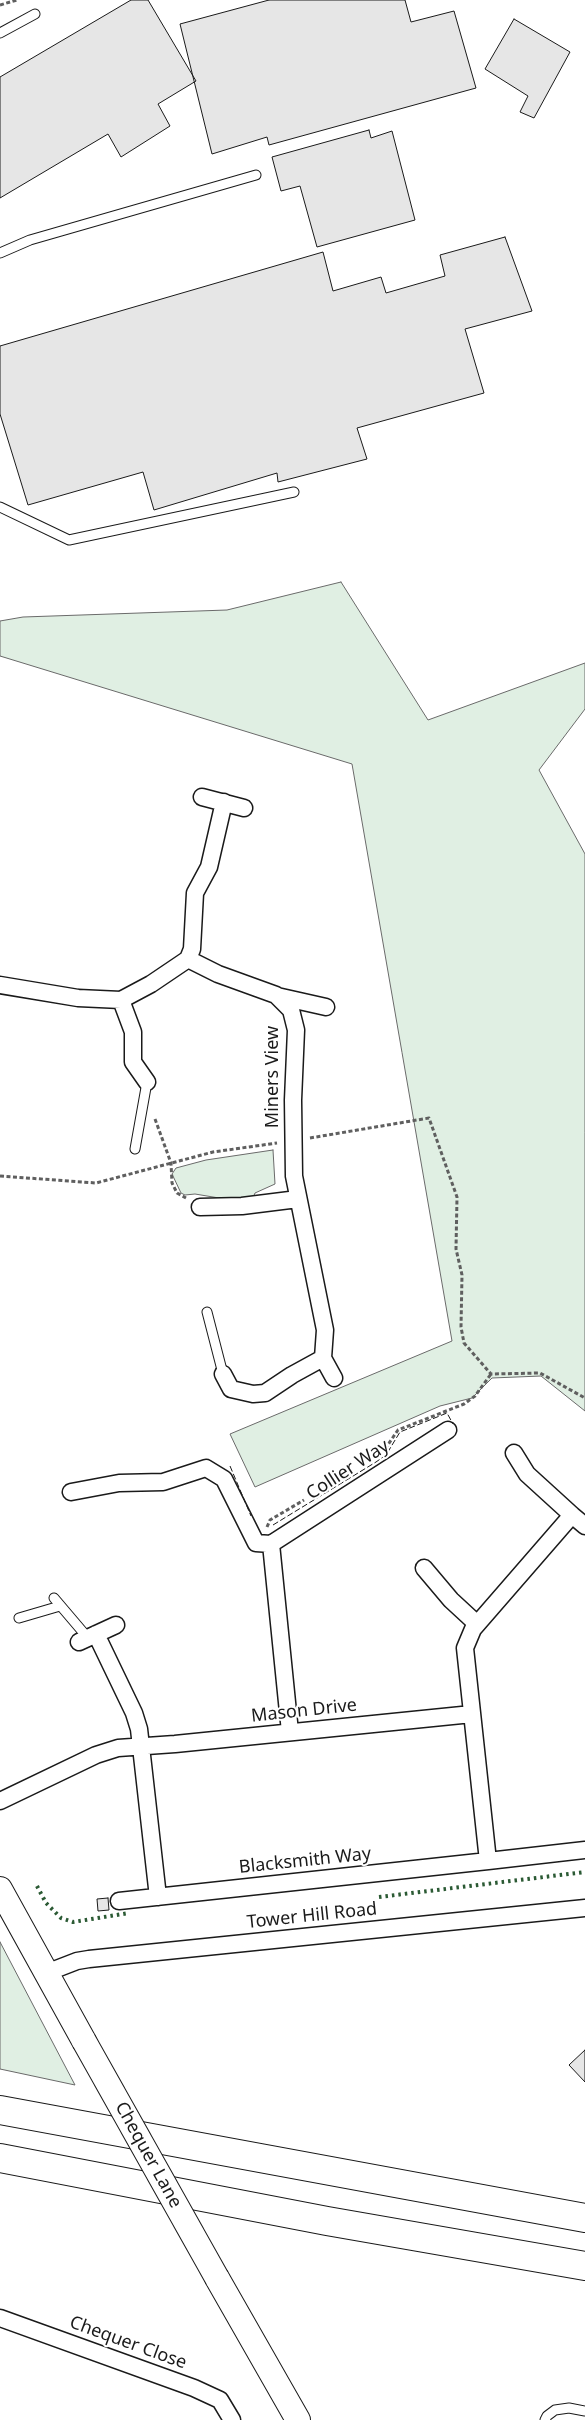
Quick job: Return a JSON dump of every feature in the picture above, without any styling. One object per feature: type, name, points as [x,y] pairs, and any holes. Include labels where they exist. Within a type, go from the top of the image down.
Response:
[{"type":"highway","points":[[0,2104],[43,2118]]},
{"type":"highway","points":[[0,2110],[585,2218]]},
{"type":"highway","points":[[0,2158],[327,2221],[585,2266]]},
{"type":"street","points":[[202,797],[244,808]]},
{"type":"street","points":[[0,985],[78,998],[121,1000],[151,984],[188,959],[192,949],[195,893],[209,867],[224,802]]},
{"type":"street","name":"Miners View","points":[[188,959],[218,974],[276,995],[291,1010],[296,1030],[294,1176],[325,1330],[323,1358]]},
{"type":"street","points":[[276,995],[326,1007]]},
{"type":"street","points":[[121,1000],[133,1032],[134,1062],[146,1086]]},
{"type":"street","points":[[200,1207],[242,1206],[298,1199]]},
{"type":"street","points":[[223,1374],[231,1389],[253,1394],[266,1393],[292,1375],[323,1358],[334,1378]]},
{"type":"street","name":"Collier Way","points":[[271,1544],[448,1430]]},
{"type":"street","points":[[514,1453],[527,1474],[585,1526]]},
{"type":"street","points":[[70,1492],[119,1483],[163,1482],[206,1468],[224,1479],[256,1543],[271,1544],[290,1732]]},
{"type":"street","points":[[572,1515],[477,1624],[465,1648],[488,1861],[585,1850]]},
{"type":"street","points":[[424,1568],[451,1600],[477,1624]]},
{"type":"street","points":[[116,1625],[88,1638],[134,1713],[141,1747],[158,1897]]},
{"type":"street","name":"Mason Drive","points":[[1,1798],[118,1748],[472,1714]]},
{"type":"street","name":"Blacksmith Way","points":[[119,1901],[488,1861]]},
{"type":"street","name":"Chequer Lane","points":[[0,1889],[298,2420]]},
{"type":"street","name":"Tower Hill Road","points":[[46,1973],[64,1965],[89,1959],[585,1908]]},
{"type":"street","name":"Chequer Close","points":[[0,2318],[194,2388],[220,2400],[232,2420]]},
{"type":"lane","points":[[0,33],[36,14]]},
{"type":"lane","points":[[0,253],[30,240],[256,175]]},
{"type":"lane","points":[[0,507],[69,540],[294,492]]},
{"type":"lane","points":[[135,1149],[146,1086]]},
{"type":"lane","points":[[207,1312],[223,1374]]},
{"type":"lane","points":[[54,1598],[88,1638]]},
{"type":"lane","points":[[19,1618],[60,1606]]},
{"type":"lane","points":[[545,2420],[546,2416],[556,2410],[569,2408],[585,2411]]},
{"type":"path","points":[[0,5],[17,0]]},
{"type":"path","points":[[146,1086],[162,1143],[170,1163],[172,1184],[178,1193],[200,1207]]},
{"type":"path","points":[[0,1176],[96,1183],[213,1152],[293,1141],[429,1118],[457,1197],[456,1249],[462,1275],[461,1328],[464,1343],[491,1374],[540,1373],[585,1398]]},
{"type":"green space","points":[[341,582],[428,720],[585,663],[585,709],[539,770],[585,854],[585,1411],[541,1376],[492,1378],[472,1398],[440,1406],[255,1487],[230,1434],[452,1341],[352,764],[0,656],[0,621],[23,617],[227,610]]},
{"type":"green space","points":[[273,1150],[275,1184],[255,1193],[253,1198],[231,1200],[195,1194],[185,1195],[181,1193],[172,1174],[176,1168],[206,1160]]},
{"type":"green space","points":[[0,1942],[75,2085],[0,2069]]},
{"type":"building","points":[[131,0],[148,0],[196,81],[158,104],[170,126],[121,157],[108,134],[0,198],[0,77]]},
{"type":"building","points":[[269,0],[405,0],[411,22],[454,11],[476,88],[269,145],[267,137],[212,154],[180,24]]},
{"type":"building","points":[[514,19],[570,52],[534,118],[520,112],[528,96],[485,69]]},
{"type":"building","points":[[369,130],[371,138],[392,131],[415,220],[317,247],[300,186],[281,191],[272,157]]},
{"type":"building","points":[[505,237],[532,311],[465,329],[484,393],[357,428],[367,459],[278,482],[277,473],[154,510],[143,472],[28,505],[0,414],[0,346],[323,252],[333,291],[381,277],[386,293],[445,276],[440,255]]},
{"type":"building","points":[[108,1898],[109,1910],[98,1911],[97,1899]]},
{"type":"building","points":[[585,2050],[585,2082],[569,2065]]},
{"type":"hedge","points":[[379,1897],[585,1872]]},
{"type":"hedge","points":[[37,1886],[46,1903],[61,1918],[73,1922],[129,1913]]},
{"type":"fence","points":[[273,1525],[386,1455],[400,1432],[447,1413],[453,1424]]},
{"type":"fence","points":[[230,1466],[251,1516]]}]
